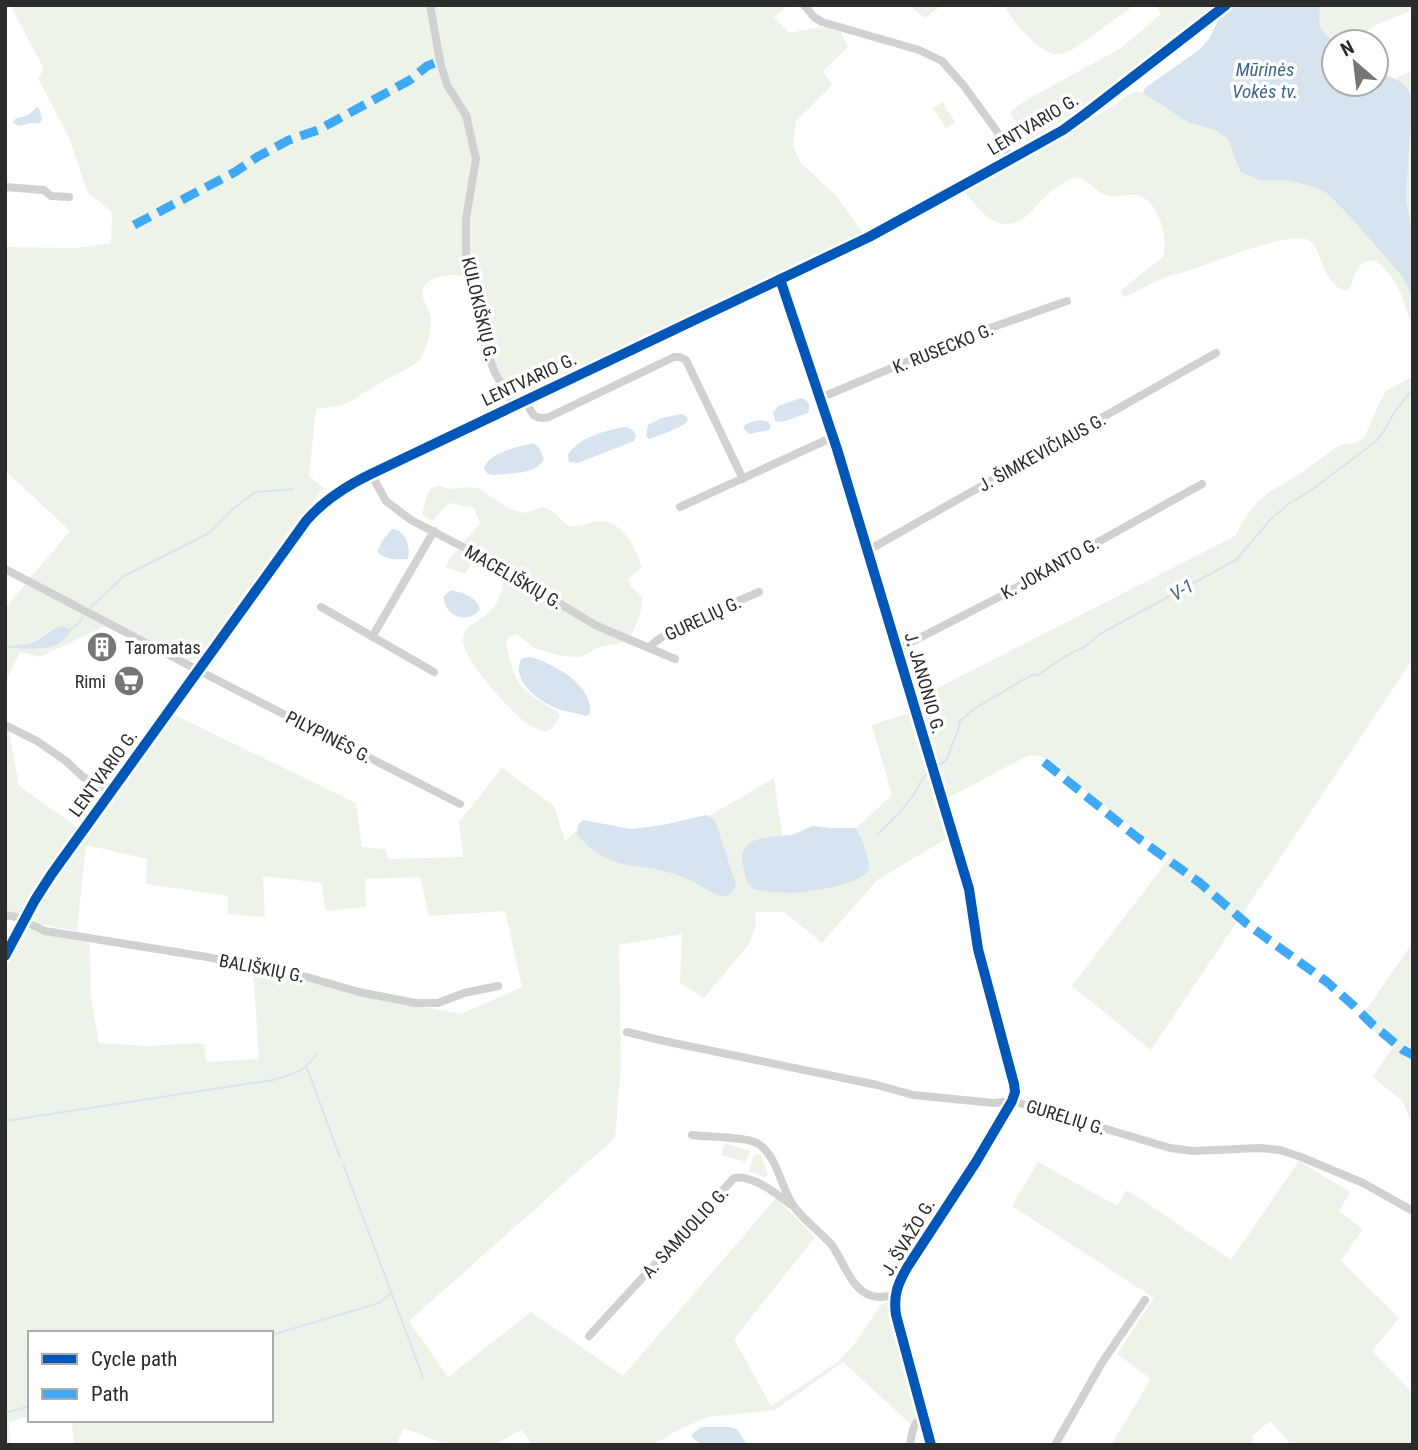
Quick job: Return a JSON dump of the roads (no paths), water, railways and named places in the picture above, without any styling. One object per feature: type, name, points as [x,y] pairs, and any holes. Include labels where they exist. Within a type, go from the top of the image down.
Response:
[{"type":"main road","name":"LENTVARIO G.","points":[[5,956],[51,875],[316,509],[341,490],[371,474],[869,237],[1011,159],[1086,114],[1226,5]]},
{"type":"street","name":"KULOKIŠKIŲ G.","points":[[430,5],[447,85],[466,115],[476,159],[466,219],[466,253],[487,352],[495,373],[514,406]]},
{"type":"street","points":[[804,5],[822,22],[919,50],[942,61],[996,130],[1011,159]]},
{"type":"street","points":[[5,187],[44,190],[51,196],[69,197]]},
{"type":"street","name":"J. JANONIO G.","points":[[780,279],[833,437],[969,889],[978,948],[1014,1084],[1012,1101]]},
{"type":"street","name":"K. RUSECKO G.","points":[[820,398],[973,334],[1067,301]]},
{"type":"street","name":"J. ŠIMKEVIČIAUS G.","points":[[867,551],[1216,353]]},
{"type":"street","points":[[526,400],[535,417],[549,417],[674,357],[680,357],[686,360],[743,479]]},
{"type":"street","points":[[680,507],[833,437]]},
{"type":"street","name":"MACELIŠKIŲ G.","points":[[371,474],[380,494],[411,520],[488,561],[596,625],[675,659]]},
{"type":"street","name":"K. JOKANTO G.","points":[[897,648],[1001,596],[1202,484]]},
{"type":"street","points":[[372,637],[434,531]]},
{"type":"street","name":"PILYPINĖS G.","points":[[5,569],[460,804]]},
{"type":"street","name":"GURELIŲ G.","points":[[650,647],[656,640],[690,622],[759,592]]},
{"type":"street","points":[[321,607],[434,672]]},
{"type":"street","points":[[5,725],[37,741],[66,761],[83,777],[111,792]]},
{"type":"street","name":"BALIŠKIŲ G.","points":[[5,915],[16,917],[45,931],[201,956],[307,977],[359,992],[415,1003],[438,1003],[464,993],[499,986]]},
{"type":"street","name":"GURELIŲ G.","points":[[627,1032],[913,1095],[994,1103],[1012,1101],[1170,1148],[1193,1151],[1259,1148],[1280,1150],[1363,1183],[1413,1211]]},
{"type":"street","name":"J. ŠVAŽO G.","points":[[931,1445],[896,1315],[895,1296],[898,1283],[1012,1101]]},
{"type":"street","points":[[692,1135],[754,1141],[763,1148],[771,1158],[794,1207],[831,1244],[850,1278],[873,1296],[895,1296]]},
{"type":"street","name":"A. SAMUOLIO G.","points":[[589,1336],[734,1178],[740,1177],[768,1187],[794,1207]]},
{"type":"street","points":[[1055,1445],[1103,1361],[1145,1300]]},
{"type":"street","points":[[910,1445],[915,1424],[923,1418]]},
{"type":"water","name":"Mūrinės Vokės tv.","points":[[1232,5],[1321,5],[1320,98],[1390,98],[1390,77],[1407,88],[1413,110],[1406,200],[1413,234],[1413,298],[1401,275],[1328,194],[1314,187],[1287,180],[1260,180],[1241,172],[1228,139],[1215,130],[1189,123],[1143,93],[1145,88],[1199,50],[1209,39],[1218,21],[1216,17]]},
{"type":"water","points":[[36,107],[39,108],[42,118],[40,123],[19,126],[13,123],[15,119],[29,115]]},
{"type":"water","points":[[801,398],[808,403],[808,413],[782,422],[775,421],[773,412],[778,406]]},
{"type":"water","points":[[682,414],[688,419],[685,424],[649,439],[646,436],[648,425],[661,418]]},
{"type":"water","points":[[761,420],[770,424],[769,430],[749,434],[743,426],[751,422]]},
{"type":"water","points":[[622,427],[633,431],[636,435],[634,441],[578,463],[569,462],[568,455],[578,444],[592,436]]},
{"type":"water","points":[[532,443],[538,446],[544,459],[535,468],[493,475],[484,469],[489,460],[500,453]]},
{"type":"water","points":[[392,529],[404,536],[409,549],[408,559],[388,558],[377,552]]},
{"type":"water","points":[[451,590],[472,598],[480,609],[463,618],[452,613],[444,596]]},
{"type":"water","points":[[63,626],[70,632],[58,644],[32,649],[5,648],[36,641]]},
{"type":"water","points":[[530,657],[550,664],[579,685],[590,703],[590,714],[586,716],[558,709],[535,696],[523,683],[520,675],[521,659]]},
{"type":"water","points":[[706,815],[716,823],[736,884],[727,896],[718,895],[667,872],[613,861],[593,850],[577,833],[578,825],[583,820],[631,829]]},
{"type":"water","points":[[813,826],[856,828],[868,860],[869,869],[865,875],[822,889],[793,893],[752,888],[745,876],[742,856],[748,844],[763,838],[795,834]]},
{"type":"water","points":[[701,1427],[737,1429],[746,1443],[755,1445],[703,1445],[691,1435]]},
{"type":"waterway","name":"V-1","points":[[938,765],[948,757],[960,721],[974,709],[1026,678],[1038,675],[1086,646],[1100,634],[1236,560],[1270,520],[1287,505],[1375,442],[1413,391]]},
{"type":"waterway","points":[[91,607],[124,576],[209,533],[255,492],[293,489]]},
{"type":"waterway","points":[[70,630],[83,617]]},
{"type":"waterway","name":"V-1","points":[[878,834],[907,804],[927,774]]},
{"type":"waterway","points":[[5,1121],[273,1080],[298,1072],[317,1054]]},
{"type":"waterway","points":[[307,1068],[340,1157]]},
{"type":"waterway","points":[[343,1164],[423,1377]]},
{"type":"waterway","points":[[273,1334],[379,1303],[391,1293]]},
{"type":"waterway","points":[[5,1413],[28,1407]]},
{"type":"place","name":"Taromatas","points":[[102,647]]},
{"type":"place","name":"Rimi","points":[[129,681]]}]
